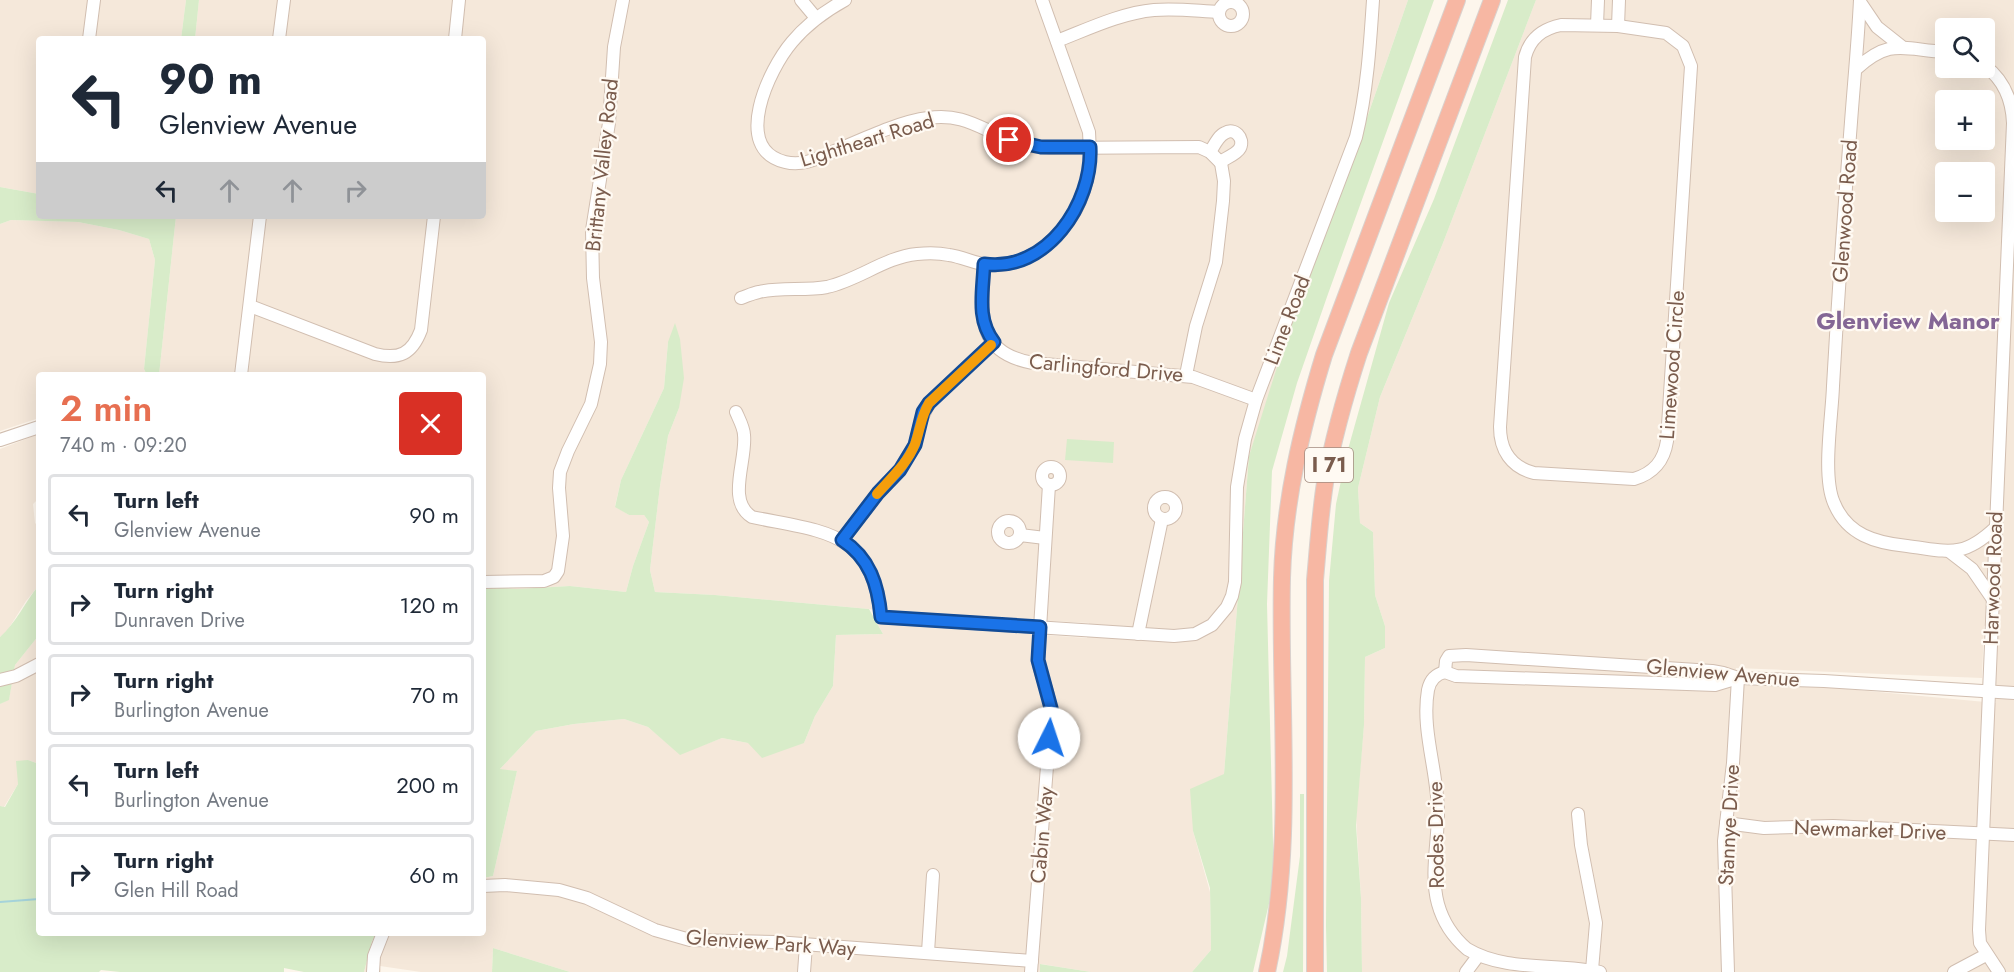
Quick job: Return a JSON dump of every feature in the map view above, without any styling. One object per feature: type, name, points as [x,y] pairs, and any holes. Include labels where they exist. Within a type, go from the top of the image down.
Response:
[{"type":"highway","name":"I 71","points":[[1267,972],[1277,920],[1281,869],[1282,577],[1287,517],[1294,472],[1309,406],[1324,355],[1457,0]]},
{"type":"highway","name":"I 71","points":[[1315,967],[1314,624],[1318,541],[1325,484],[1338,423],[1359,354],[1492,0]]},
{"type":"street","points":[[89,36],[94,0]]},
{"type":"street","points":[[279,36],[284,0]]},
{"type":"street","points":[[455,36],[459,0]]},
{"type":"street","name":"Brittany Valley Road","points":[[486,582],[543,581],[557,573],[563,536],[560,472],[591,404],[600,364],[601,342],[593,278],[592,230],[609,123],[614,47],[623,0]]},
{"type":"street","points":[[801,0],[816,18],[845,0]]},
{"type":"street","points":[[741,298],[760,292],[805,290],[828,286],[915,254],[950,255],[984,264],[1006,263],[1022,259],[1047,244],[1061,231],[1072,216],[1086,186],[1090,147],[1086,123],[1042,0]]},
{"type":"street","name":"Lime Road","points":[[1138,634],[1174,636],[1200,632],[1220,618],[1232,596],[1235,582],[1237,487],[1243,449],[1256,400],[1356,137],[1367,77],[1373,0]]},
{"type":"street","points":[[1597,25],[1598,0]]},
{"type":"street","points":[[1618,26],[1619,0]]},
{"type":"street","points":[[1860,1],[1877,27],[1901,46]]},
{"type":"street","name":"Glenwood Road","points":[[1860,1],[1833,398],[1830,490],[1843,519],[1854,530],[1867,538],[1890,544],[1950,552],[1975,544],[1995,528]]},
{"type":"street","points":[[1057,41],[1112,20],[1152,10],[1219,12]]},
{"type":"street","name":"Lightheart Road","points":[[816,18],[787,48],[764,92],[757,127],[765,152],[772,158],[788,163],[803,163],[907,123],[942,116],[971,122],[1009,140],[1031,146],[1199,147],[1215,157],[1223,168],[1224,181],[1220,242],[1196,326],[1186,375]]},
{"type":"street","name":"Limewood Circle","points":[[1561,25],[1597,25],[1660,32],[1671,36],[1683,46],[1690,60],[1692,72],[1667,441],[1664,454],[1655,468],[1643,476],[1629,479],[1534,473],[1525,470],[1508,457],[1500,434],[1525,57],[1531,42],[1537,35],[1549,28],[1561,25]]},
{"type":"street","points":[[1856,69],[1877,52],[1901,46],[1935,51]]},
{"type":"street","name":"Harwood Road","points":[[1986,955],[1980,944],[1979,930],[1982,834],[2013,123],[2007,93],[1995,74]]},
{"type":"street","points":[[242,372],[260,219]]},
{"type":"street","points":[[250,306],[375,354],[388,357],[402,355],[417,341],[421,330],[434,219]]},
{"type":"street","points":[[842,540],[878,493],[900,470],[915,445],[923,412],[929,403],[994,342],[985,328],[982,315],[984,264]]},
{"type":"street","name":"Carlingford Drive","points":[[994,342],[1009,356],[1033,363],[1186,375],[1256,400]]},
{"type":"street","points":[[736,412],[744,434],[738,500],[743,509],[752,517],[833,535],[852,547],[869,568],[876,585],[881,617],[1138,634],[1162,519]]},
{"type":"street","points":[[0,440],[36,428]]},
{"type":"street","name":"Cabin Way","points":[[1031,967],[1051,715],[1049,695],[1038,660],[1049,485]]},
{"type":"street","points":[[1020,536],[1045,538]]},
{"type":"street","points":[[1950,552],[1972,569],[1992,598]]},
{"type":"street","name":"Glenview Avenue","points":[[1445,672],[1446,661],[1454,654],[1712,671],[1738,678],[2014,693]]},
{"type":"street","points":[[0,680],[16,676],[36,666]]},
{"type":"street","points":[[1445,672],[1456,676],[1715,685],[1738,678]]},
{"type":"street","name":"Rodes Drive","points":[[1445,672],[1437,674],[1434,678],[1428,689],[1428,696],[1429,739],[1438,812],[1435,889],[1437,902],[1446,924],[1469,950],[1497,965],[1510,968],[1596,971]]},
{"type":"street","name":"Stannye Drive","points":[[1728,972],[1724,864],[1736,729],[1738,678]]},
{"type":"street","points":[[1578,814],[1581,845],[1595,909],[1596,971]]},
{"type":"street","name":"Newmarket Drive","points":[[1726,823],[1764,828],[1833,826],[2014,835]]},
{"type":"street","points":[[928,952],[933,875]]},
{"type":"street","name":"Glenview Park Way","points":[[486,886],[505,885],[559,890],[587,898],[655,930],[690,940],[776,942],[928,952],[1031,967]]},
{"type":"street","points":[[374,972],[374,956],[382,936]]},
{"type":"street","points":[[804,972],[806,945]]},
{"type":"street","points":[[1954,972],[1986,955],[1999,972]]},
{"type":"street","points":[[1466,972],[1478,956]]},
{"type":"shaded area","points":[[0,0],[186,0],[181,36],[36,36],[36,193],[0,187]]},
{"type":"shaded area","points":[[199,0],[1408,0],[1249,456],[1224,774],[1193,831],[1210,892],[1211,950],[1192,972],[1091,972],[1041,964],[1040,972],[570,972],[493,948],[492,972],[421,972],[380,966],[381,972],[364,972],[372,941],[376,936],[486,936],[486,877],[493,876],[517,771],[499,770],[536,731],[574,724],[624,719],[648,727],[680,754],[722,738],[748,743],[804,743],[815,716],[833,686],[836,635],[883,634],[877,623],[1087,638],[1089,623],[886,612],[715,595],[655,592],[650,570],[660,486],[668,436],[679,408],[668,342],[664,388],[621,480],[615,506],[629,515],[644,515],[649,522],[626,592],[570,586],[517,589],[486,586],[486,372],[159,372],[176,219],[486,219],[486,36],[195,36]]},
{"type":"shaded area","points":[[1536,0],[2014,0],[2014,972],[1362,972],[1361,898],[1356,817],[1364,725],[1365,657],[1385,648],[1385,626],[1375,595],[1373,532],[1360,523],[1358,488],[1380,397],[1443,243]],"holes":[[[1997,623],[1996,703],[1836,688],[1732,685],[1736,668],[1982,678],[1984,626]]]},
{"type":"shaded area","points":[[11,220],[78,222],[149,239],[155,260],[146,372],[36,372],[36,419],[0,431],[0,224]]},
{"type":"shaded area","points":[[36,435],[36,501],[33,504],[36,524],[36,589],[7,631],[0,637],[0,449]]},
{"type":"shaded area","points":[[36,639],[36,763],[28,760],[18,784],[4,807],[0,806],[0,704],[9,699],[15,665]]},
{"type":"green space","points":[[186,0],[199,0],[195,36],[181,36]]},
{"type":"green space","points":[[1408,0],[1434,0],[1297,383],[1272,471],[1267,604],[1274,882],[1253,972],[1192,972],[1211,950],[1210,888],[1193,831],[1190,789],[1224,774],[1249,456],[1288,332]]},
{"type":"green space","points":[[1508,0],[1536,0],[1443,243],[1380,397],[1358,488],[1360,523],[1373,532],[1375,595],[1385,626],[1385,648],[1365,657],[1364,725],[1356,825],[1361,898],[1362,972],[1327,972],[1329,581],[1336,504],[1347,453],[1389,303],[1434,199]]},
{"type":"green space","points":[[0,187],[36,193],[36,219],[176,219],[159,372],[146,372],[144,369],[155,260],[149,239],[78,222],[11,220],[0,224]]},
{"type":"green space","points":[[675,323],[680,339],[684,378],[679,408],[668,436],[660,486],[650,570],[655,592],[869,609],[883,634],[836,635],[833,686],[815,716],[804,743],[762,758],[748,743],[722,738],[680,755],[648,727],[624,719],[574,724],[536,731],[500,769],[517,771],[493,876],[486,877],[486,586],[517,589],[570,586],[626,592],[649,522],[644,515],[629,515],[615,507],[621,480],[664,388],[668,342]]},
{"type":"green space","points":[[1067,439],[1114,442],[1113,463],[1065,460]]},
{"type":"green space","points":[[36,589],[36,639],[15,665],[9,700],[0,704],[0,637]]},
{"type":"green space","points":[[28,760],[36,763],[36,936],[376,936],[372,941],[364,972],[304,972],[284,968],[284,972],[101,970],[99,972],[0,972],[0,806],[5,807],[18,784],[16,761]]},
{"type":"green space","points":[[1300,794],[1304,794],[1303,972],[1283,972],[1300,856]]},
{"type":"green space","points":[[493,948],[570,972],[492,972]]},
{"type":"green space","points":[[1040,964],[1091,972],[1040,972]]},
{"type":"waterway","points":[[0,902],[36,899]]},
{"type":"slow traffic","points":[[877,494],[900,470],[915,445],[923,412],[929,403],[991,345]]},
{"type":"district","name":"Glenview Manor","points":[[1908,320]]},
{"type":"route","points":[[1009,140],[1041,147],[1090,147],[1086,186],[1080,201],[1061,231],[1036,252],[1014,262],[984,264],[982,315],[988,335],[994,342],[929,403],[923,412],[915,445],[900,470],[878,493],[842,540],[852,547],[869,568],[876,585],[881,617],[1040,627],[1038,660],[1051,701],[1049,738]]}]
